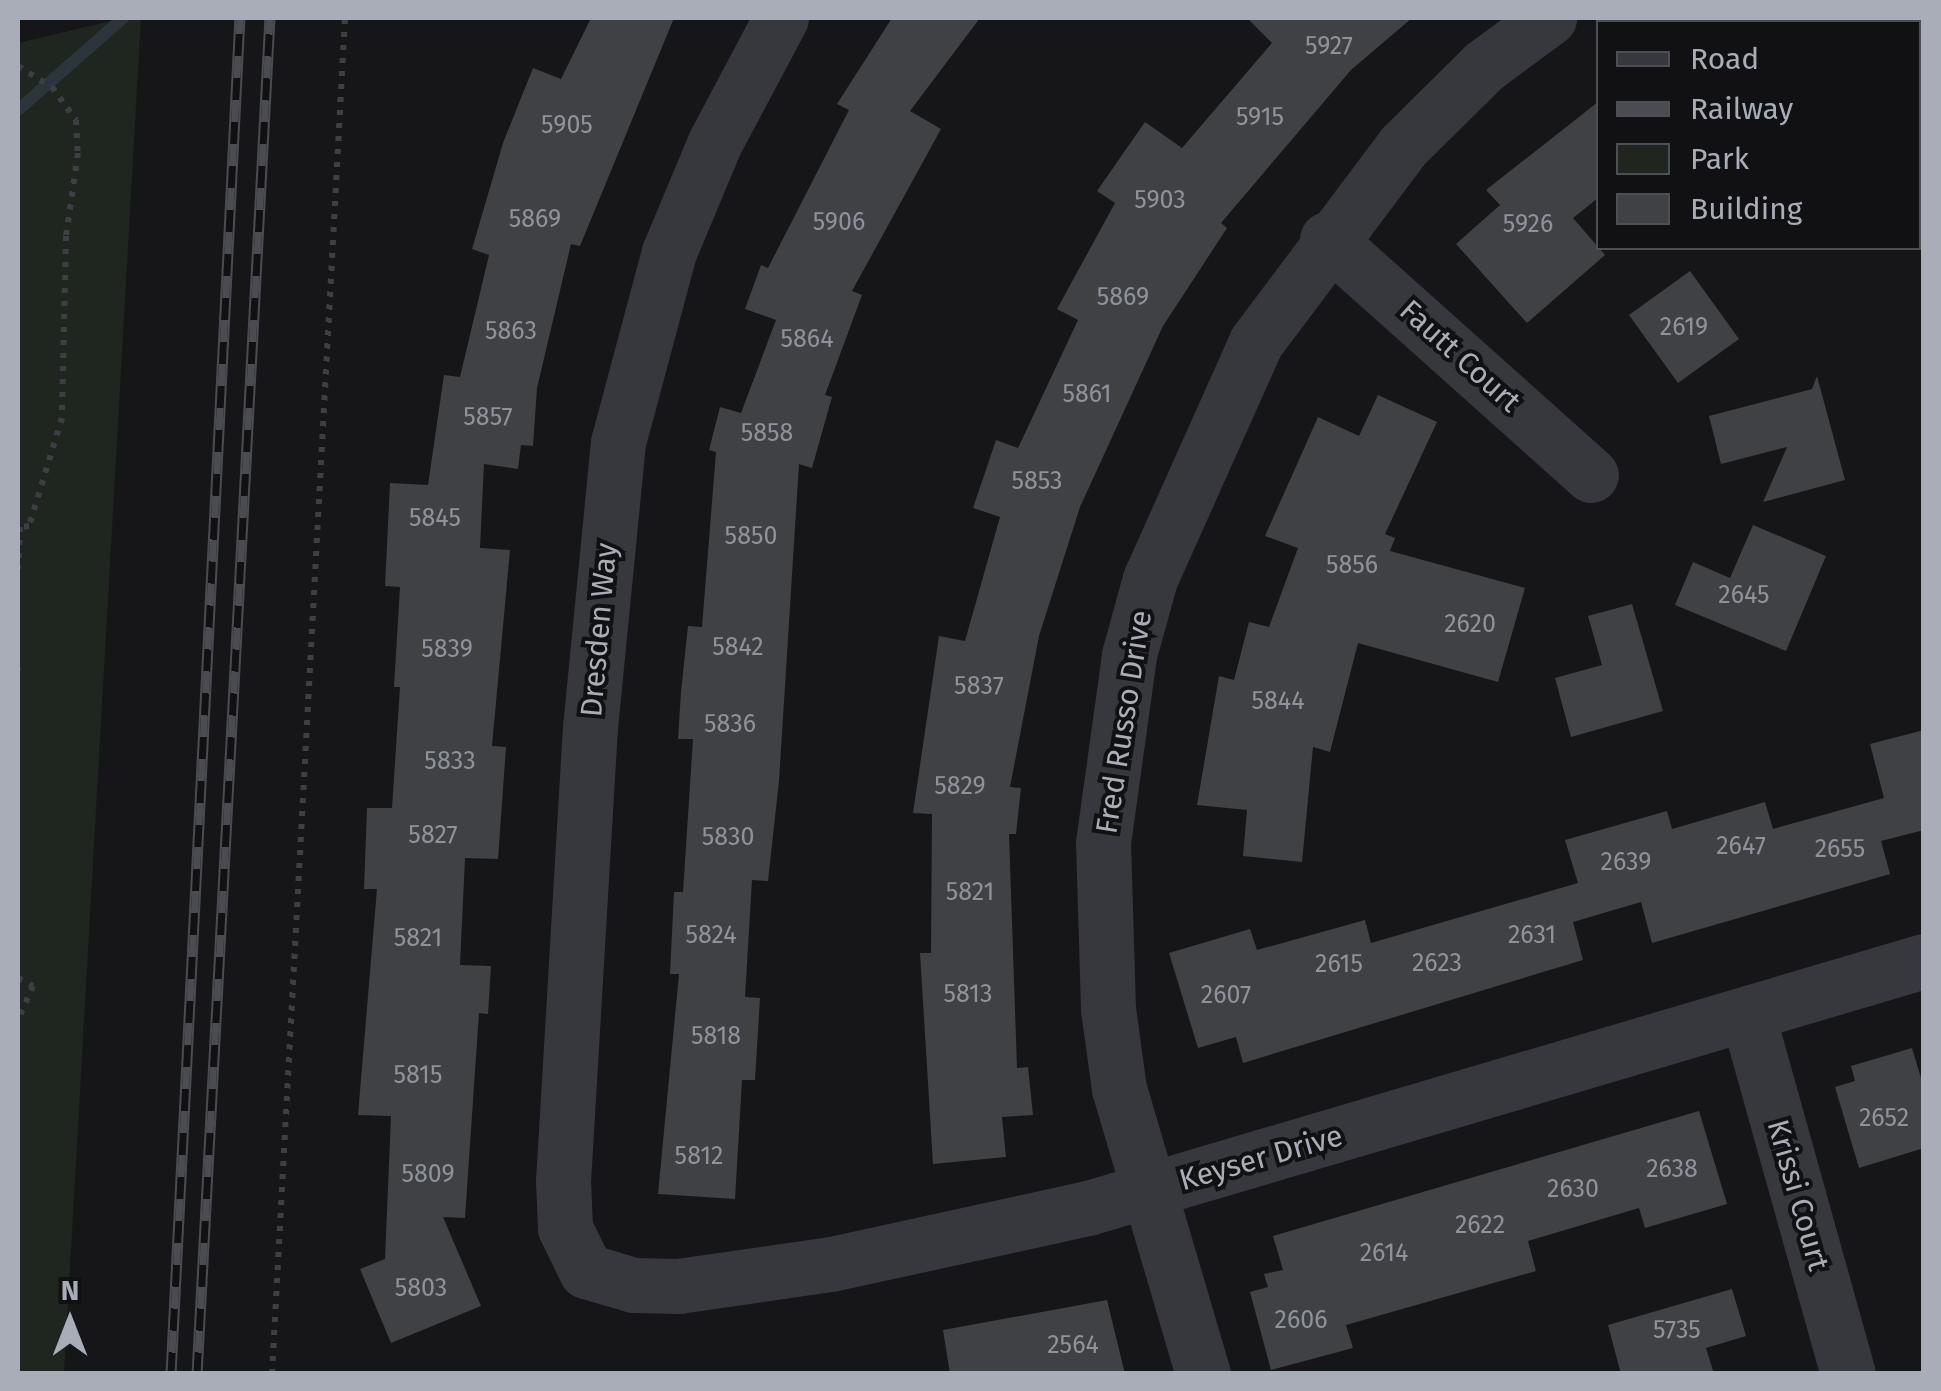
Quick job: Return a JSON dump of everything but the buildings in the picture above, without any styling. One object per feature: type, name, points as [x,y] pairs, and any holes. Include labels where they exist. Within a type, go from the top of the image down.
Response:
[{"type":"street","name":"Dresden Way","points":[[586,1270],[565,1228],[563,1180],[590,727],[618,442],[669,252],[715,142],[781,18]]},
{"type":"street","name":"Fred Russo Drive","points":[[1203,1374],[1120,1089],[1100,930],[1129,655],[1150,579],[1256,342],[1327,239],[1402,146],[1484,66],[1550,18]]},
{"type":"street","name":"Fautt Court","points":[[1327,239],[1591,475]]},
{"type":"street","name":"Keyser Drive","points":[[586,1270],[634,1285],[736,1278],[965,1236],[1150,1190],[1924,962]]},
{"type":"street","name":"Krissi Court","points":[[1748,1016],[1848,1374]]},
{"type":"path","points":[[272,1374],[346,18]]},
{"type":"path","points":[[18,66],[52,87],[68,109],[78,153],[66,236],[64,405],[29,526],[20,527],[18,569]]},
{"type":"path","points":[[18,978],[33,986],[18,1019]]},
{"type":"green space","points":[[124,18],[141,18],[64,1373],[18,1373],[18,43]]},
{"type":"waterway","points":[[18,110],[123,18]]},
{"type":"railway","points":[[171,1374],[240,18]]},
{"type":"railway","points":[[197,1374],[270,18]]}]
